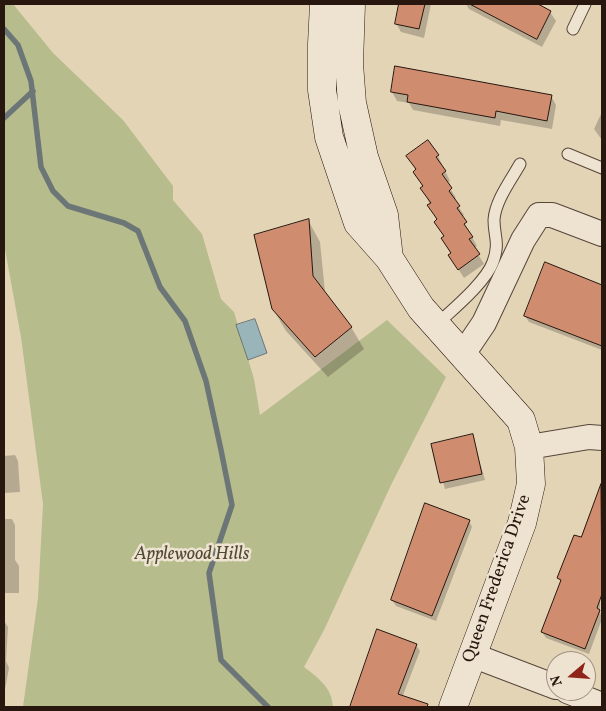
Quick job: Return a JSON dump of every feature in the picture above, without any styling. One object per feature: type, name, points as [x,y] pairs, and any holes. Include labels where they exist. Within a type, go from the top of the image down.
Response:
[{"type":"street","name":"Queen Frederica Drive","points":[[324,4],[322,90],[329,137],[358,223],[389,258],[416,301],[521,420],[529,447],[530,484],[522,523],[453,707]]},
{"type":"street","name":"Queen Frederica Drive","points":[[351,4],[349,64],[352,103],[364,157],[384,215],[389,258]]},
{"type":"street","points":[[463,354],[484,323],[523,240],[539,215],[552,215],[602,234]]},
{"type":"street","points":[[529,447],[589,438],[602,438]]},
{"type":"street","points":[[472,655],[546,683]]},
{"type":"lane","points":[[573,29],[585,4]]},
{"type":"lane","points":[[568,154],[602,168]]},
{"type":"lane","points":[[436,325],[466,297],[492,264],[498,240],[494,219],[500,201],[520,164]]},
{"type":"green space","name":"Applewood Hills","points":[[4,4],[13,4],[53,53],[123,120],[173,186],[173,200],[202,234],[221,299],[234,312],[254,379],[260,415],[387,320],[446,377],[391,485],[324,630],[304,667],[327,688],[333,707],[23,707],[38,598],[43,504],[21,337],[4,244]]},
{"type":"water","points":[[255,319],[267,353],[248,360],[236,325]]},
{"type":"building","points":[[399,4],[425,4],[419,29],[395,24]]},
{"type":"building","points":[[470,4],[538,4],[551,11],[537,39]]},
{"type":"building","points":[[395,66],[552,95],[547,121],[496,111],[495,118],[407,102],[408,95],[391,92]]},
{"type":"building","points":[[428,140],[439,155],[436,157],[446,171],[442,174],[452,188],[449,191],[460,206],[457,208],[467,222],[464,224],[473,237],[469,239],[480,254],[458,270],[448,255],[451,253],[441,238],[444,236],[434,222],[437,219],[427,205],[431,203],[420,188],[423,186],[413,172],[416,169],[406,156]]},
{"type":"building","points":[[309,219],[313,276],[352,327],[315,357],[272,309],[254,235]]},
{"type":"building","points":[[545,262],[602,285],[602,346],[524,316]]},
{"type":"building","points":[[473,434],[482,474],[440,483],[431,444]]},
{"type":"building","points":[[601,484],[602,594],[597,608],[600,610],[585,649],[541,632],[561,580],[557,578],[574,535],[581,537]]},
{"type":"building","points":[[425,503],[470,520],[432,616],[391,600]]},
{"type":"building","points":[[377,629],[417,644],[398,694],[428,704],[427,707],[350,707]]},
{"type":"waterway","points":[[4,29],[18,45],[31,81],[41,167],[53,191],[68,206],[124,223],[138,231],[160,287],[185,321],[206,381],[232,505],[209,573],[221,660],[268,707]]},
{"type":"waterway","points":[[4,118],[33,91]]}]
